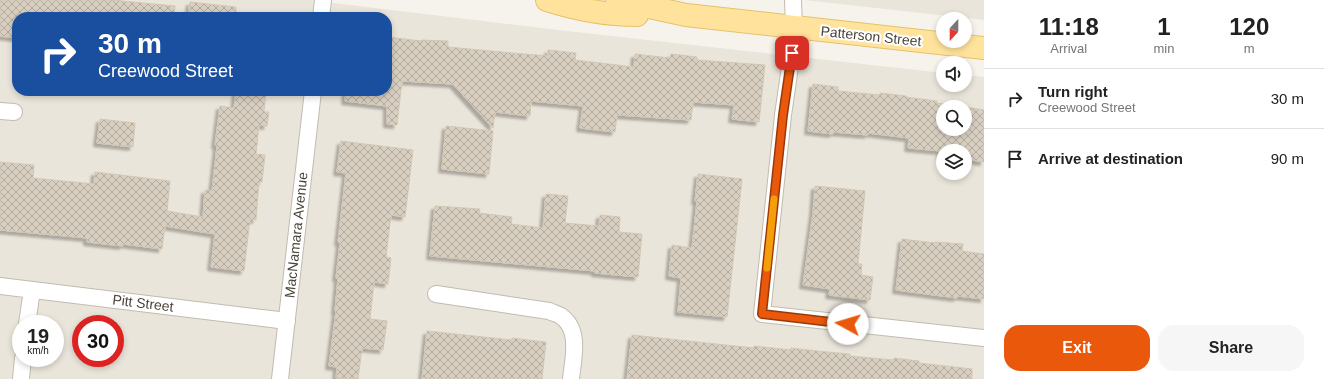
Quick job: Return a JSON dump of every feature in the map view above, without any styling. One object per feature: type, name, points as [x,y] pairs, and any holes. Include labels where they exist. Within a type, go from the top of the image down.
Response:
[{"type":"main road","name":"Patterson Street","points":[[547,0],[587,10],[628,15],[686,15]]},
{"type":"main road","name":"Patterson Street","points":[[617,0],[686,15],[984,48]]},
{"type":"street","points":[[322,12],[323,0]]},
{"type":"street","points":[[794,0],[794,27],[762,314],[984,338]]},
{"type":"street","name":"MacNamara Avenue","points":[[280,379],[311,96]]},
{"type":"street","name":"Pitt Street","points":[[0,286],[287,321]]},
{"type":"street","points":[[29,315],[32,290]]},
{"type":"street","points":[[436,294],[549,311],[561,316],[571,328],[574,343],[571,379]]},
{"type":"street","points":[[21,379],[23,367]]},
{"type":"shaded area","points":[[0,0],[309,0],[567,31],[936,72],[936,92],[972,92],[972,76],[984,77],[984,379],[0,379]]},
{"type":"shaded area","points":[[804,0],[984,0],[984,20],[972,19],[972,12],[936,12],[936,15]]},
{"type":"building","points":[[0,0],[112,0],[175,6],[174,12],[12,12],[12,37],[0,36]]},
{"type":"building","points":[[190,2],[236,7],[236,12],[189,12]]},
{"type":"building","points":[[392,38],[422,41],[448,41],[448,47],[548,56],[548,50],[576,53],[575,60],[634,67],[635,54],[670,58],[671,54],[697,57],[697,60],[765,65],[759,122],[732,119],[734,105],[693,102],[691,120],[617,115],[615,132],[580,128],[583,106],[531,101],[530,116],[495,112],[493,128],[453,84],[402,81],[397,125],[387,124],[387,106],[345,101],[346,96],[392,96]]},
{"type":"building","points":[[813,84],[838,87],[838,91],[880,95],[880,93],[936,101],[936,136],[972,136],[972,108],[984,110],[984,162],[972,160],[972,144],[936,144],[936,151],[908,148],[909,138],[868,133],[868,135],[833,132],[833,134],[808,131]]},
{"type":"building","points":[[235,96],[266,96],[264,112],[269,112],[267,126],[259,125],[256,154],[265,155],[262,182],[259,182],[256,220],[250,219],[244,271],[211,267],[215,234],[165,226],[162,249],[123,244],[123,246],[87,242],[87,238],[0,230],[0,162],[34,165],[33,178],[94,184],[95,172],[170,181],[167,211],[203,217],[205,190],[212,191],[217,146],[215,145],[220,106],[234,108]]},
{"type":"building","points":[[100,119],[135,123],[133,147],[97,143]]},
{"type":"building","points":[[446,126],[493,131],[489,174],[442,169]]},
{"type":"building","points":[[341,141],[413,150],[405,217],[391,215],[386,257],[391,258],[388,284],[374,282],[370,319],[387,321],[383,350],[362,348],[358,379],[336,378],[337,367],[329,366],[336,311],[338,278],[336,278],[340,243],[338,242],[346,173],[337,172]]},
{"type":"building","points":[[698,174],[742,179],[727,317],[678,312],[681,278],[669,276],[672,245],[692,248]]},
{"type":"building","points":[[815,186],[865,191],[858,264],[862,264],[861,275],[873,277],[870,300],[829,295],[830,289],[803,285],[813,213]]},
{"type":"building","points":[[546,194],[568,196],[565,223],[599,226],[600,215],[620,217],[619,232],[642,234],[638,277],[595,273],[595,271],[430,256],[435,206],[480,209],[479,213],[512,217],[511,224],[543,228]]},
{"type":"building","points":[[902,239],[935,243],[963,244],[962,251],[984,254],[984,299],[957,296],[957,298],[896,290]]},
{"type":"building","points":[[427,331],[546,342],[542,379],[422,379]]},
{"type":"building","points":[[632,335],[754,348],[754,346],[791,350],[791,348],[850,354],[850,356],[919,361],[919,363],[972,369],[972,379],[627,379]]},
{"type":"slow traffic","points":[[767,268],[774,199]]},
{"type":"route","points":[[792,53],[783,115],[762,314],[848,324]]}]
